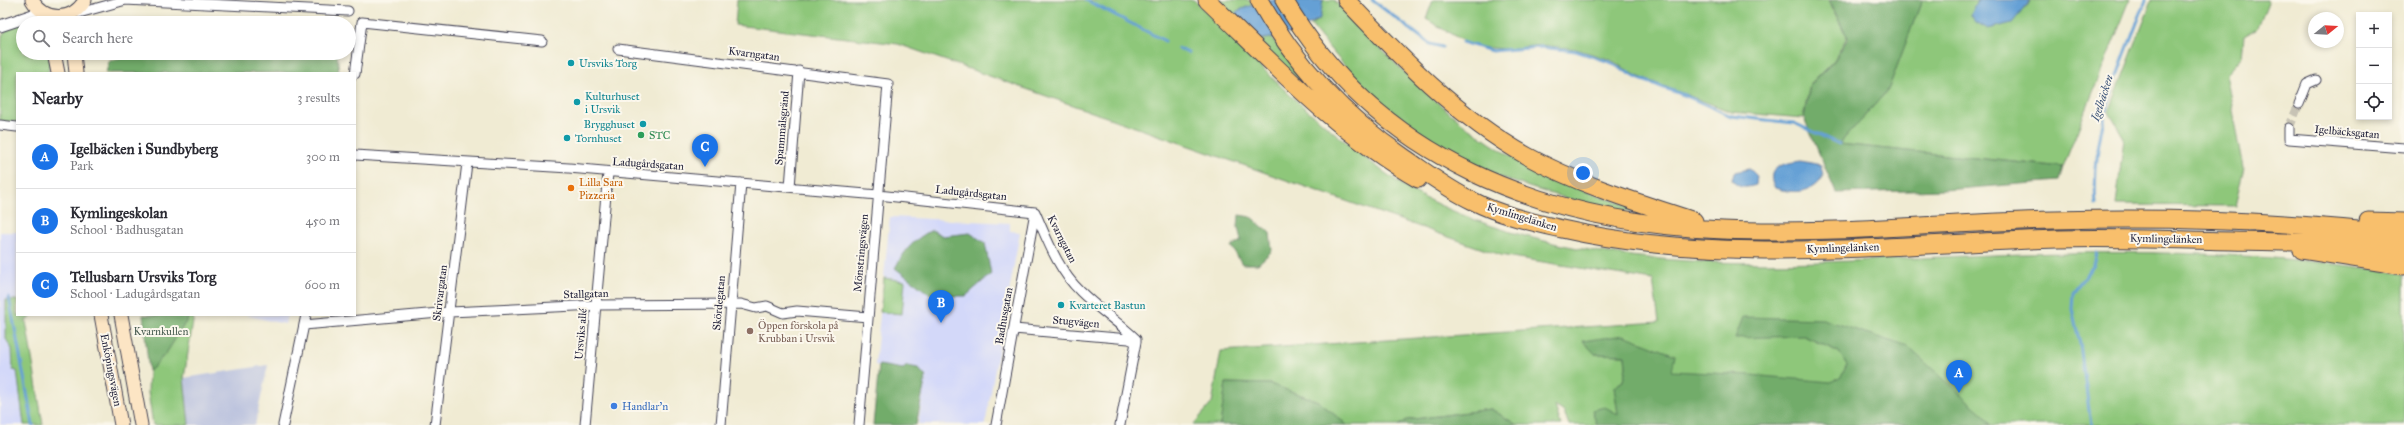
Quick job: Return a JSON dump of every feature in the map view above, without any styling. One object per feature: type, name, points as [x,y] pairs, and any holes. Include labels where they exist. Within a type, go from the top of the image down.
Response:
[{"type":"highway","points":[[1207,0],[1319,96]]},
{"type":"highway","points":[[1259,0],[1319,96]]},
{"type":"highway","name":"Kymlingelänken","points":[[1284,0],[1305,34],[1339,76],[1387,121],[1415,141],[1454,165],[1508,189],[1559,205],[1633,221],[1723,230],[1851,229],[1992,222],[2108,219],[2242,222],[2404,235]]},
{"type":"highway","points":[[1346,0],[1419,75],[1459,110],[1527,156],[1577,181],[1723,230]]},
{"type":"highway","name":"Kymlingelänken","points":[[1319,96],[1354,120],[1385,145],[1473,202],[1532,221],[1581,233],[1674,246],[1779,250],[2116,238],[2327,242],[2404,250]]},
{"type":"highway","points":[[2242,222],[2360,220],[2404,222]]},
{"type":"highway","points":[[2236,241],[2404,266]]},
{"type":"main road","points":[[32,0],[45,16]]},
{"type":"main road","points":[[60,16],[80,11]]},
{"type":"main road","points":[[55,60],[58,72]]},
{"type":"main road","points":[[75,60],[76,72]]},
{"type":"main road","name":"Enköpingsvägen","points":[[101,316],[121,425]]},
{"type":"main road","name":"Enköpingsvägen","points":[[120,316],[141,425]]},
{"type":"street","points":[[80,11],[125,0],[348,11]]},
{"type":"street","points":[[0,26],[16,22]]},
{"type":"street","points":[[355,72],[362,22],[542,40]]},
{"type":"street","name":"Kvarngatan","points":[[618,49],[799,71],[888,84]]},
{"type":"street","name":"Spannmålsgränd","points":[[790,187],[799,71]]},
{"type":"street","points":[[2299,104],[2307,84],[2316,80]]},
{"type":"street","name":"Mönstringsvägen","points":[[859,425],[888,84]]},
{"type":"street","points":[[0,125],[16,127]]},
{"type":"street","name":"Igelbäcksgatan","points":[[2289,128],[2289,139],[2404,148]]},
{"type":"street","name":"Ladugårdsgatan","points":[[356,155],[569,168],[608,173],[878,195],[1035,212]]},
{"type":"street","name":"Skrivargatan","points":[[435,425],[467,163]]},
{"type":"street","name":"Ursviks allé","points":[[585,425],[608,173]]},
{"type":"street","name":"Skördegatan","points":[[721,425],[741,183]]},
{"type":"street","name":"Kvarngatan","points":[[1035,212],[1056,259],[1080,291],[1119,322],[1136,339],[1136,342]]},
{"type":"street","name":"Badhusgatan","points":[[996,425],[1035,212]]},
{"type":"street","name":"Stallgatan","points":[[304,325],[450,312],[596,305],[731,306],[741,304],[756,308],[768,306],[783,312],[797,311],[868,317]]},
{"type":"street","points":[[283,425],[306,316]]},
{"type":"street","name":"Stugvägen","points":[[1014,329],[1136,342]]},
{"type":"street","points":[[1120,425],[1136,342]]},
{"type":"shaded area","points":[[890,217],[1010,223],[1010,231],[1020,232],[985,425],[918,424],[926,377],[875,365]]},
{"type":"shaded area","points":[[0,232],[16,232],[16,300],[7,300],[6,339],[12,349],[13,370],[17,371],[24,425],[0,425]]},
{"type":"shaded area","points":[[249,316],[287,316],[285,324]]},
{"type":"shaded area","points":[[268,365],[255,425],[189,425],[184,378]]},
{"type":"green space","points":[[737,0],[1194,0],[1291,96],[1371,162],[1414,192],[1492,226],[1562,245],[1633,256],[1705,262],[1778,263],[2046,253],[2200,254],[2353,266],[2404,274],[2404,425],[1638,425],[1675,355],[1595,354],[1625,355],[1626,367],[1623,381],[1614,387],[1619,415],[1593,410],[1597,425],[1569,425],[1564,412],[1555,406],[1561,425],[1517,425],[1491,409],[1407,420],[1399,425],[1347,425],[1318,401],[1270,384],[1226,383],[1220,425],[1193,425],[1212,403],[1221,351],[1659,322],[1653,280],[1500,255],[898,44],[735,25]],"holes":[[[1804,336],[1934,371],[1845,368],[1847,365],[1839,352]]]},
{"type":"green space","points":[[1216,0],[1249,0],[1252,5],[1237,11],[1234,18]]},
{"type":"green space","points":[[1323,0],[1334,0],[1409,76],[1435,100],[1462,123],[1491,143],[1521,162],[1553,178],[1665,218],[1589,204],[1514,182],[1478,167],[1444,150],[1411,129],[1371,95],[1311,25],[1320,18]]},
{"type":"green space","points":[[1433,0],[1828,0],[1847,37],[1834,60],[1810,84],[1803,118],[1732,112],[1637,76],[1611,60],[1576,49],[1541,45],[1507,49],[1478,47],[1463,41],[1426,19]]},
{"type":"green space","points":[[1829,0],[1922,0],[1888,90],[1839,144],[2063,167],[2059,181],[1944,190],[1836,193],[1804,118],[1810,85],[1834,61],[1848,38]]},
{"type":"green space","points":[[1922,0],[1978,0],[1971,15],[2026,8],[2031,0],[2130,0],[2063,167],[1839,144],[1888,90]]},
{"type":"green space","points":[[2152,0],[2267,0],[2268,2],[2258,28],[2244,36],[2242,56],[2226,74],[2244,168],[2235,206],[2116,205],[2124,138],[2109,112]]},
{"type":"green space","points":[[16,25],[16,60],[50,60],[50,62],[48,72],[16,72],[16,122],[0,121],[2,36],[9,27]]},
{"type":"green space","points":[[1272,38],[1300,75],[1331,110],[1256,40]]},
{"type":"green space","points":[[338,60],[339,72],[106,72],[109,61]]},
{"type":"green space","points":[[1239,215],[1251,217],[1270,233],[1272,251],[1258,264],[1242,264],[1231,246],[1241,241],[1238,227]]},
{"type":"green space","points":[[932,230],[943,236],[970,233],[985,243],[991,274],[966,296],[932,296],[895,268],[910,246],[920,237]]},
{"type":"green space","points":[[884,278],[905,281],[902,314],[880,312]]},
{"type":"green space","points":[[6,300],[16,300],[16,316],[32,316],[26,321],[43,425],[24,425],[17,371],[13,370],[12,349],[6,339]]},
{"type":"green space","name":"Kvarnkullen","points":[[143,316],[189,316],[167,352],[149,372]]},
{"type":"green space","points":[[189,316],[194,316],[184,378],[189,425],[153,425],[148,392],[149,372],[167,352]]},
{"type":"green space","points":[[1743,317],[1823,319],[1908,347],[1984,415],[1991,425],[1597,425],[1592,410],[1605,407],[1618,414],[1614,387],[1623,381],[1626,367],[1625,355],[1595,354],[1583,341],[1624,335],[1675,355],[1672,371],[1750,375],[1831,382],[1840,378],[1847,365],[1839,352],[1804,336],[1735,338]]},
{"type":"green space","points":[[879,365],[903,369],[907,366],[918,368],[926,377],[916,425],[873,425]]},
{"type":"green space","points":[[1226,383],[1270,384],[1318,401],[1347,425],[1220,425]]},
{"type":"green space","points":[[1491,409],[1517,425],[1399,425],[1407,420]]},
{"type":"water","points":[[1265,0],[1323,0],[1320,18],[1304,28],[1278,37],[1250,40],[1234,18],[1237,11]]},
{"type":"water","points":[[1978,0],[2031,0],[2012,23],[1988,29],[1976,22],[1971,15]]},
{"type":"water","points":[[1801,161],[1821,165],[1823,175],[1819,181],[1809,189],[1796,192],[1775,188],[1772,181],[1774,171],[1778,167],[1788,163]]},
{"type":"water","points":[[1750,169],[1757,176],[1756,185],[1742,187],[1734,183],[1732,180],[1734,172]]},
{"type":"waterway","points":[[1086,0],[1165,41]]},
{"type":"waterway","points":[[1372,0],[1430,44],[1442,47]]},
{"type":"waterway","name":"Igelbäcken","points":[[2096,205],[2095,178],[2102,126],[2117,75],[2146,0]]},
{"type":"waterway","points":[[1462,42],[1492,51],[1541,47],[1576,51],[1610,62],[1637,78],[1684,95],[1731,116],[1794,123],[1839,144]]},
{"type":"waterway","points":[[1178,48],[1188,53]]},
{"type":"waterway","name":"Igelbäcken","points":[[2091,425],[2080,344],[2072,309],[2073,292],[2094,264],[2097,253]]},
{"type":"waterway","points":[[9,297],[33,425]]},
{"type":"tunnel","points":[[2289,128],[2299,104]]},
{"type":"place","name":"Ursviks Torg","points":[[571,63]]},
{"type":"place","name":"Kulturhuset i Ursvik","points":[[577,102]]},
{"type":"place","name":"Brygghuset","points":[[643,124]]},
{"type":"place","name":"STC","points":[[641,135]]},
{"type":"place","name":"Tornhuset","points":[[567,138]]},
{"type":"place","name":"Tellusbarn Ursviks Torg","points":[[705,167]]},
{"type":"place","name":"Lilla Sara Pizzeria","points":[[571,188]]},
{"type":"place","name":"Kvarteret Bastun","points":[[1061,305]]},
{"type":"place","name":"Kymlingeskolan","points":[[941,323]]},
{"type":"place","name":"Öppen förskola på Krubban i Ursvik","points":[[750,331]]},
{"type":"place","name":"Igelbäcken i Sundbyberg","points":[[1959,393]]},
{"type":"place","name":"Handlar'n","points":[[614,406]]}]
